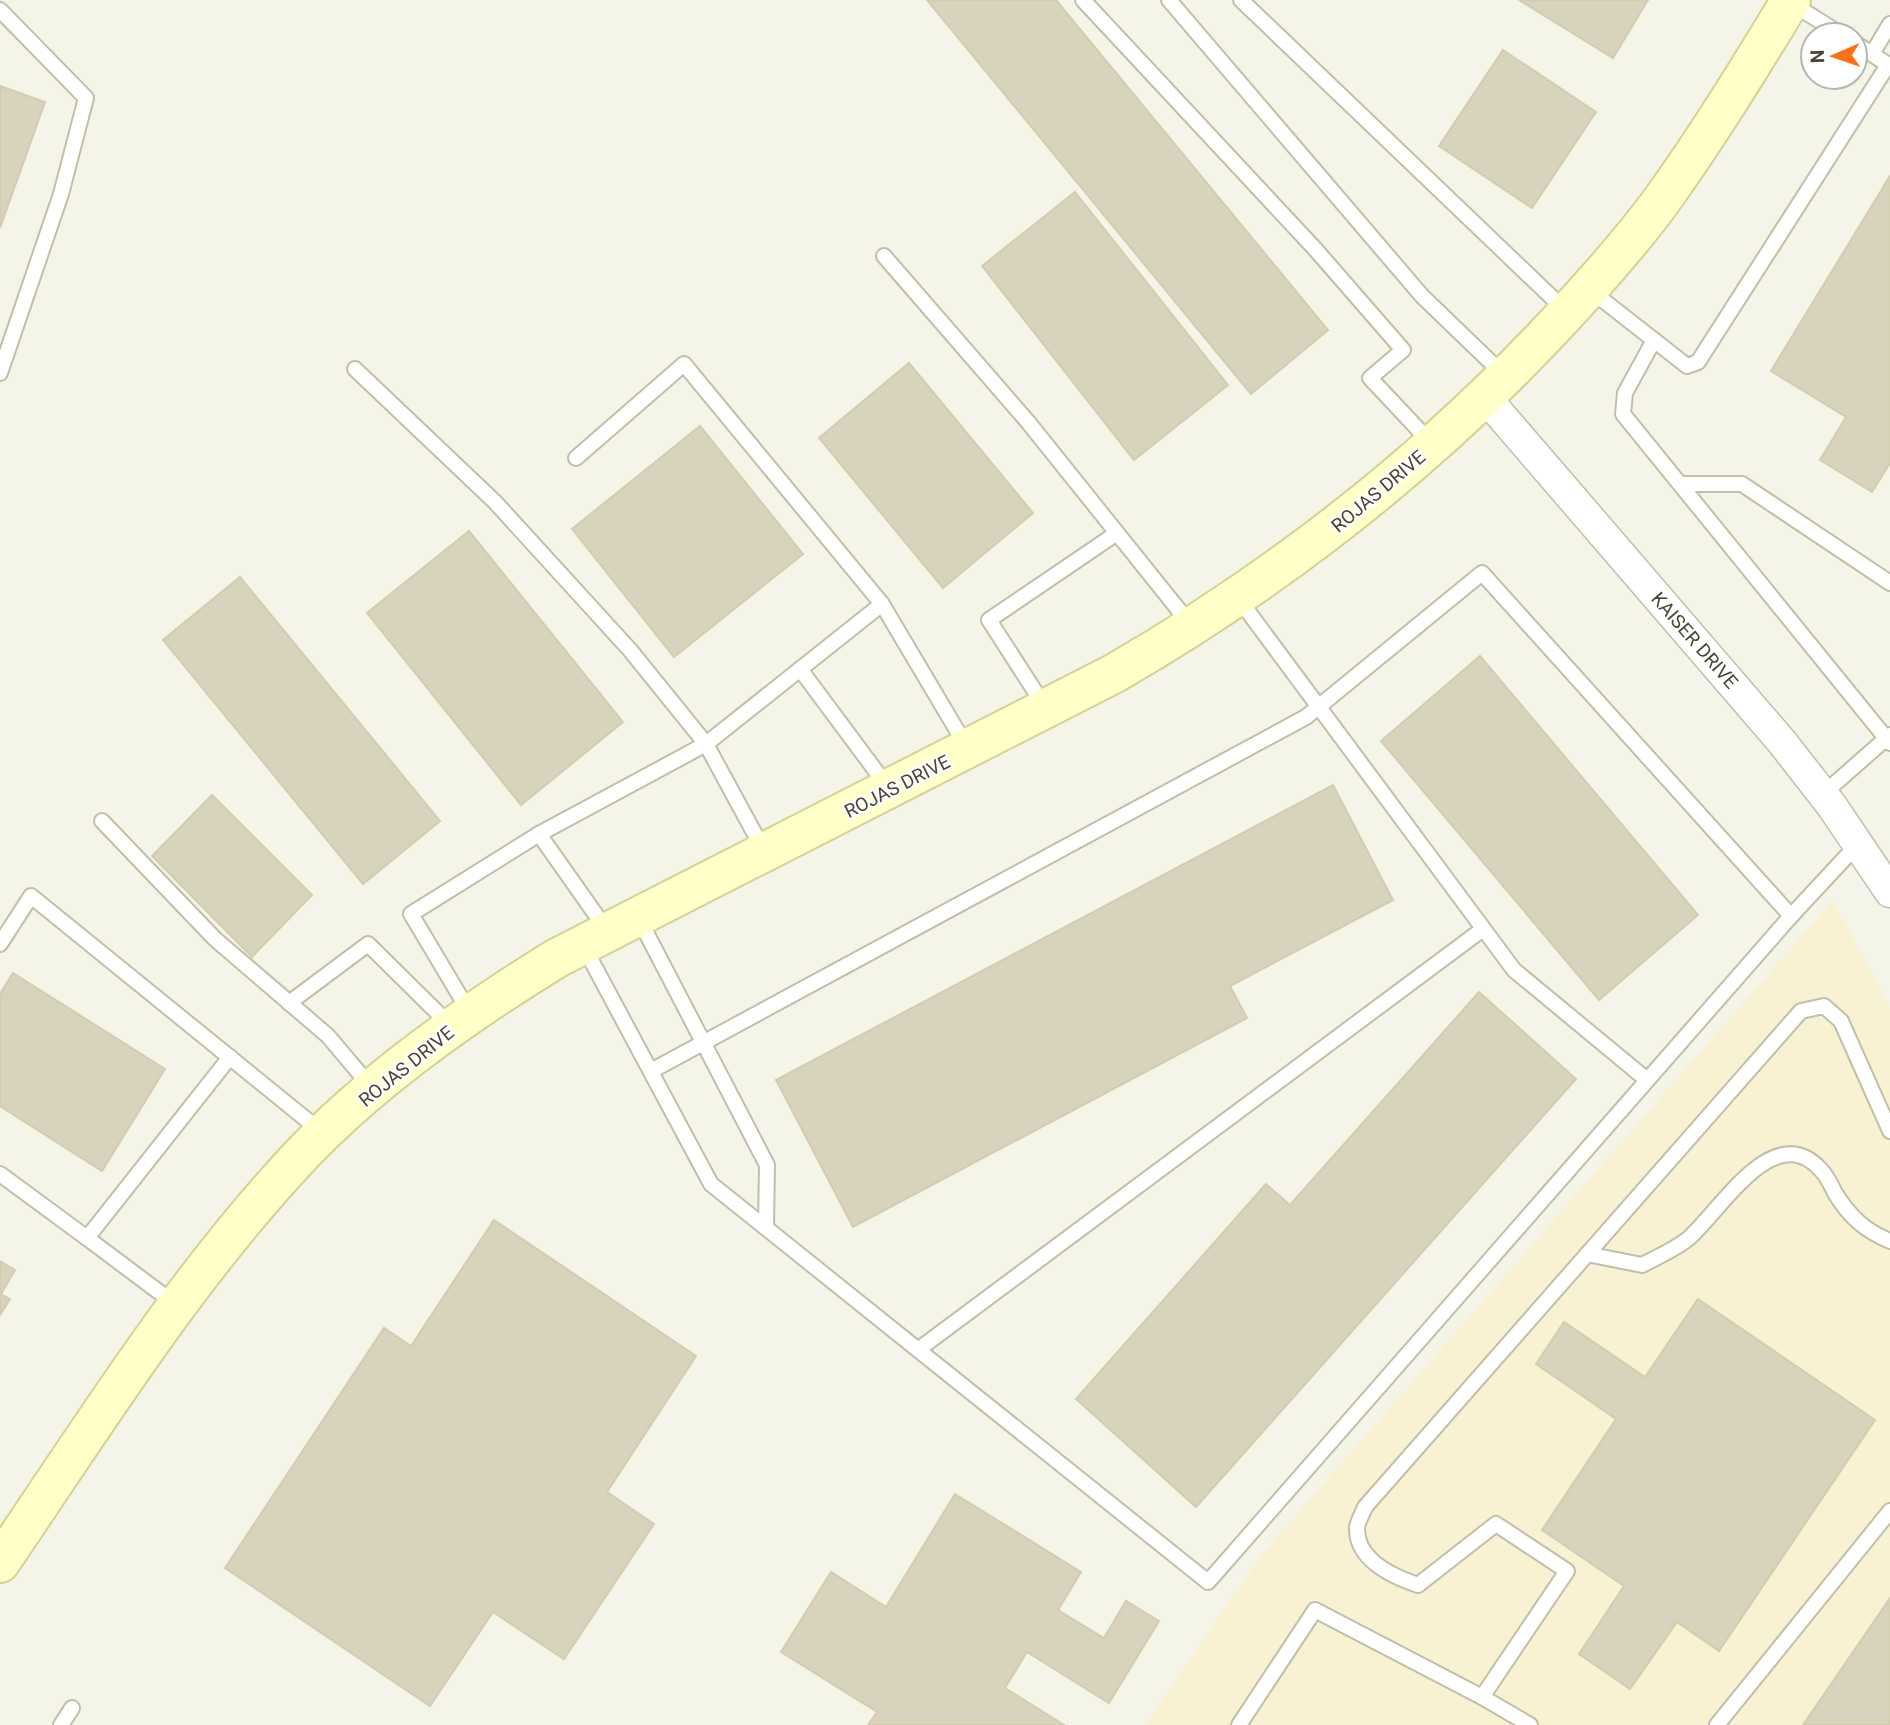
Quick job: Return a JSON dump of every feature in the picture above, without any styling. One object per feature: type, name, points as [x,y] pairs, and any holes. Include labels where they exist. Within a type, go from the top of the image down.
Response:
[{"type":"street","name":"ROJAS DRIVE","points":[[0,1563],[177,1305],[224,1242],[324,1134],[374,1090],[462,1021],[545,965],[1046,709],[1194,628],[1287,565],[1433,445],[1496,387],[1578,301],[1658,205],[1716,121],[1790,1]]},
{"type":"street","name":"KAISER DRIVE","points":[[1496,387],[1823,794],[1890,892]]},
{"type":"lane","points":[[1083,0],[1316,250],[1403,350],[1370,378],[1433,445]]},
{"type":"lane","points":[[1169,0],[1422,296],[1496,387]]},
{"type":"lane","points":[[1241,0],[1578,301],[1654,340],[1687,366],[1698,362],[1889,65],[1869,52]]},
{"type":"lane","points":[[1790,1],[1821,21]]},
{"type":"lane","points":[[0,10],[86,98],[61,194],[0,373]]},
{"type":"lane","points":[[1872,54],[1890,24]]},
{"type":"lane","points":[[884,256],[1028,422],[1194,628]]},
{"type":"lane","points":[[1654,340],[1625,393],[1623,414],[1889,739],[1823,794]]},
{"type":"lane","points":[[576,458],[684,364],[882,604],[968,750]]},
{"type":"lane","points":[[355,369],[495,502],[630,650],[706,744],[765,853]]},
{"type":"lane","points":[[1681,484],[1742,484],[1890,583]]},
{"type":"lane","points":[[1046,709],[989,620],[1117,533]]},
{"type":"lane","points":[[650,1071],[1317,708],[1482,573],[1791,916]]},
{"type":"lane","points":[[1238,598],[1514,970],[1647,1080]]},
{"type":"lane","points":[[462,1021],[411,914],[539,834],[706,744],[882,604]]},
{"type":"lane","points":[[800,669],[890,790]]},
{"type":"lane","points":[[102,821],[215,939],[328,1036],[374,1090]]},
{"type":"lane","points":[[539,834],[610,931],[703,1041],[767,1165],[766,1225]]},
{"type":"lane","points":[[610,931],[650,1071],[711,1184],[766,1225],[1208,1582],[1791,916],[1858,844]]},
{"type":"lane","points":[[0,944],[31,896],[324,1134]]},
{"type":"lane","points":[[919,1349],[1483,929]]},
{"type":"lane","points":[[289,1003],[368,944],[462,1021]]},
{"type":"lane","points":[[1482,1697],[1567,1571],[1496,1524],[1418,1585],[1391,1576],[1364,1553],[1357,1528],[1365,1507],[1801,1011],[1824,1006],[1841,1021],[1890,1131]]},
{"type":"lane","points":[[87,1238],[230,1057]]},
{"type":"lane","points":[[1587,1254],[1642,1265],[1687,1240],[1756,1166],[1774,1155],[1799,1153],[1821,1170],[1843,1206],[1866,1231],[1890,1241]]},
{"type":"lane","points":[[0,1174],[177,1305]]},
{"type":"lane","points":[[1717,1725],[1890,1511]]},
{"type":"lane","points":[[1239,1725],[1315,1610],[1530,1725]]},
{"type":"lane","points":[[61,1725],[72,1709]]},
{"type":"shaded area","points":[[1833,900],[1890,1008],[1890,1725],[1145,1725],[1262,1554]]},
{"type":"building","points":[[927,0],[1056,0],[1328,330],[1251,394]]},
{"type":"building","points":[[1519,0],[1648,0],[1613,58]]},
{"type":"building","points":[[1503,50],[1596,112],[1532,208],[1439,146]]},
{"type":"building","points":[[0,86],[45,102],[0,228]]},
{"type":"building","points":[[1890,176],[1890,463],[1872,492],[1820,460],[1846,417],[1771,371]]},
{"type":"building","points":[[1075,192],[1228,385],[1134,460],[982,266]]},
{"type":"building","points":[[909,363],[1033,513],[943,588],[819,438]]},
{"type":"building","points":[[700,426],[803,554],[674,657],[572,529]]},
{"type":"building","points":[[469,531],[623,722],[521,805],[367,613]]},
{"type":"building","points":[[240,577],[440,821],[363,884],[163,640]]},
{"type":"building","points":[[1480,656],[1698,915],[1599,1000],[1381,741]]},
{"type":"building","points":[[1333,785],[1393,900],[1230,986],[1247,1018],[853,1227],[776,1080]]},
{"type":"building","points":[[212,795],[312,895],[252,957],[152,856]]},
{"type":"building","points":[[13,973],[165,1069],[102,1171],[0,1106],[0,994]]},
{"type":"building","points":[[1479,992],[1576,1079],[1196,1507],[1076,1399],[1266,1184],[1290,1205]]},
{"type":"building","points":[[494,1220],[696,1356],[607,1492],[654,1524],[564,1659],[493,1612],[430,1706],[225,1568],[384,1328],[411,1346]]},
{"type":"building","points":[[0,1261],[15,1270],[1,1294],[10,1299],[0,1315]]},
{"type":"building","points":[[1698,1299],[1875,1420],[1719,1651],[1677,1622],[1630,1689],[1579,1654],[1624,1586],[1542,1530],[1616,1419],[1536,1364],[1564,1322],[1645,1377]]},
{"type":"building","points":[[955,1494],[1081,1572],[1058,1610],[1104,1638],[1126,1601],[1159,1621],[1109,1703],[1027,1652],[1005,1688],[1064,1725],[868,1725],[877,1712],[781,1652],[831,1572],[886,1607]]},
{"type":"building","points":[[1890,1598],[1890,1725],[1803,1725]]}]
